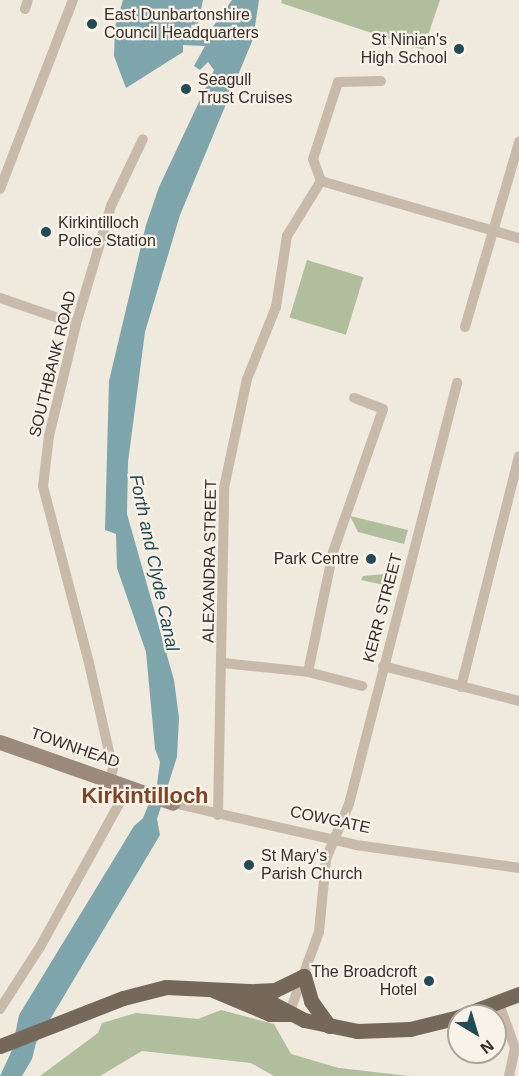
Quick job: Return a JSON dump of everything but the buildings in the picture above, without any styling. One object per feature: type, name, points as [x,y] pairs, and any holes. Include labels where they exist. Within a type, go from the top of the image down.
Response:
[{"type":"main road","points":[[0,1046],[157,988],[209,987],[270,992],[304,976],[311,1000],[329,1026]]},
{"type":"main road","points":[[209,987],[270,1014],[289,1014]]},
{"type":"main road","points":[[249,991],[289,1014],[329,1026],[383,1031],[436,1025],[447,1021]]},
{"type":"main road","points":[[490,1004],[519,994]]},
{"type":"street","points":[[0,189],[73,0]]},
{"type":"street","points":[[381,81],[339,82],[313,159],[321,181],[519,238]]},
{"type":"street","name":"SOUTHBANK ROAD","points":[[110,778],[113,769],[89,663],[43,486],[49,436],[76,324],[111,206],[143,139]]},
{"type":"street","points":[[465,327],[519,142]]},
{"type":"street","name":"ALEXANDRA STREET","points":[[218,815],[223,663],[224,489],[247,379],[276,307],[287,236],[321,181]]},
{"type":"street","points":[[0,298],[76,324]]},
{"type":"street","name":"KERR STREET","points":[[289,1014],[319,932],[326,859],[349,804],[457,383]]},
{"type":"street","points":[[308,672],[333,552],[383,409],[354,398]]},
{"type":"street","points":[[461,687],[518,462]]},
{"type":"street","points":[[223,663],[308,672],[362,686]]},
{"type":"street","points":[[383,666],[519,701]]},
{"type":"street","name":"TOWNHEAD","points":[[0,742],[110,778],[133,788]]},
{"type":"street","points":[[1,1009],[133,788]]},
{"type":"street","name":"COWGATE","points":[[133,788],[173,803],[218,815],[335,840],[519,868]]},
{"type":"street","points":[[498,1001],[515,1048],[510,1073]]},
{"type":"green space","points":[[282,0],[440,0],[423,50],[281,3]]},
{"type":"green space","points":[[307,260],[363,277],[346,335],[289,317]]},
{"type":"green space","points":[[350,516],[408,530],[404,544],[358,532]]},
{"type":"green space","points":[[396,573],[393,587],[361,580],[363,576]]},
{"type":"green space","points":[[221,1010],[274,1024],[291,1054],[339,1068],[409,1076],[274,1076],[251,1063],[142,1051],[100,1076],[40,1076],[98,1033],[102,1023],[136,1013],[198,1019]]},
{"type":"water","points":[[123,0],[203,0],[198,24],[191,25],[192,35],[212,28],[232,0],[259,0],[253,39],[180,215],[145,332],[128,462],[127,514],[174,680],[179,718],[177,757],[157,819],[160,835],[36,1043],[32,1059],[22,1076],[0,1076],[12,1050],[19,1015],[134,826],[143,818],[157,784],[160,762],[155,749],[146,652],[117,568],[116,534],[105,530],[109,381],[146,225],[159,187],[214,70],[208,62],[200,70],[194,66],[205,46],[183,45],[183,52],[126,88],[114,56],[115,27]]},
{"type":"place","name":"East Dunbartonshire Council Headquarters","points":[[92,24]]},
{"type":"place","name":"St Ninian's High School","points":[[459,49]]},
{"type":"place","name":"Seagull Trust Cruises","points":[[186,89]]},
{"type":"place","name":"Kirkintilloch Police Station","points":[[46,232]]},
{"type":"place","name":"Park Centre","points":[[371,559]]},
{"type":"place","name":"St Mary's Parish Church","points":[[249,865]]},
{"type":"place","name":"The Broadcroft Hotel","points":[[429,981]]},
{"type":"district","name":"Kirkintilloch","points":[[145,796]]},
{"type":"water label","name":"Forth and Clyde Canal","points":[[154,563]]}]
